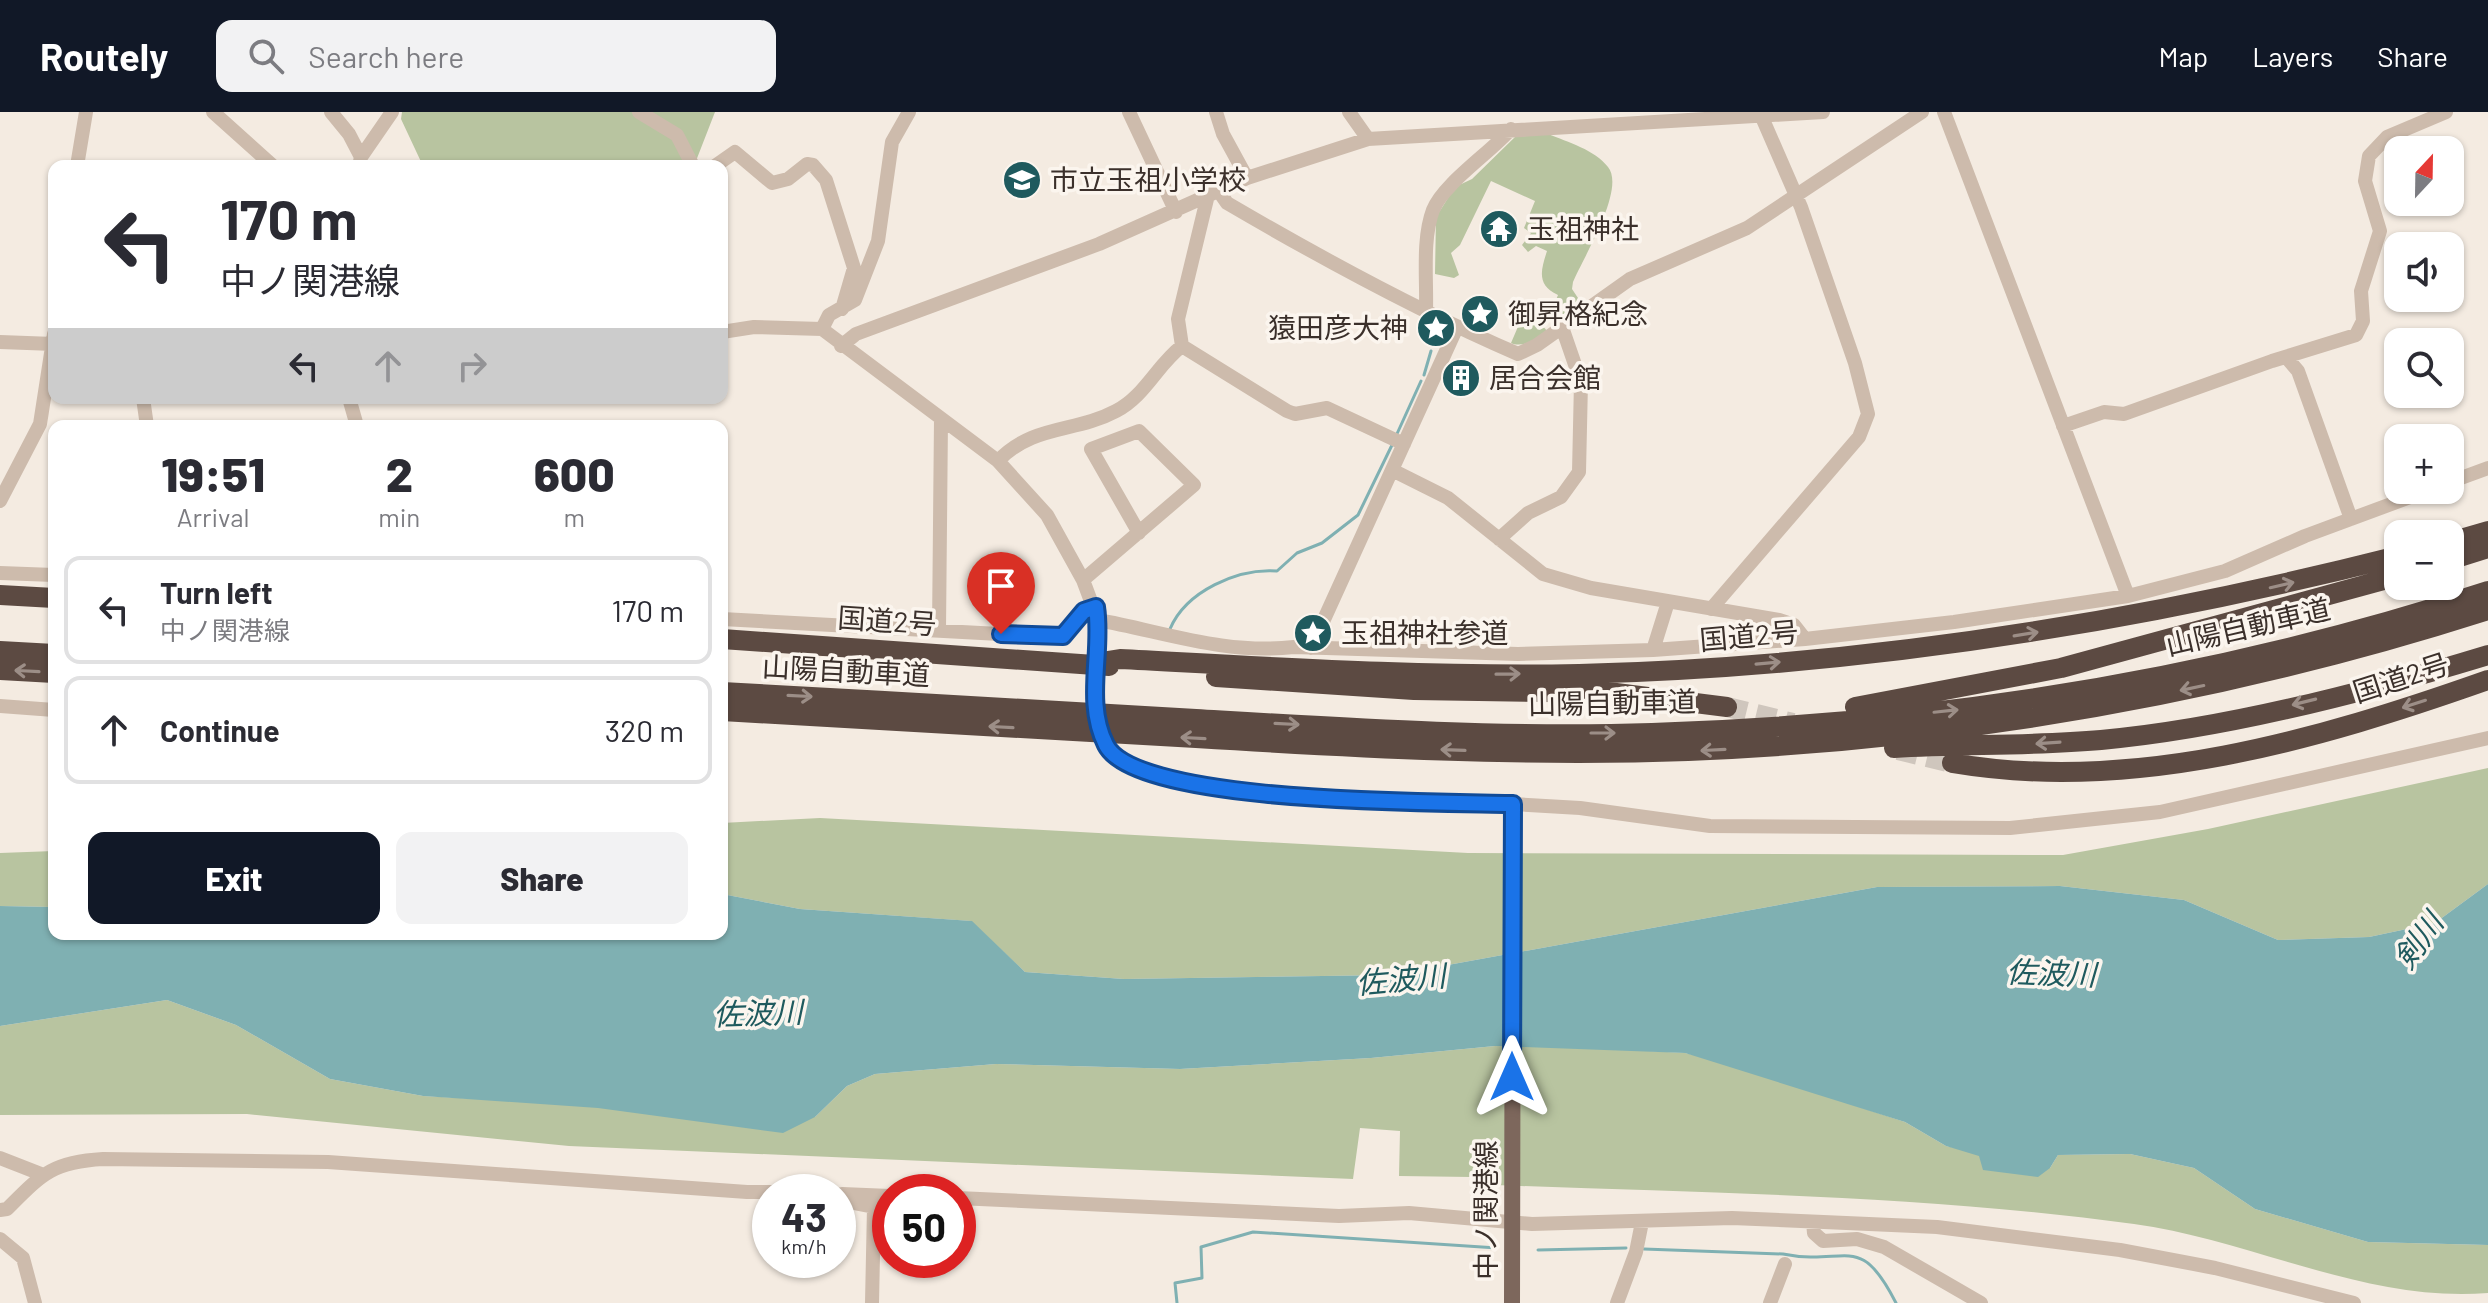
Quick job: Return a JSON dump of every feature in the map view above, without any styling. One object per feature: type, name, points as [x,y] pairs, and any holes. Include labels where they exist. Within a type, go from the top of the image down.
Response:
[{"type":"highway","points":[[2464,538],[2488,531]]},
{"type":"highway","points":[[2464,556],[2488,548]]},
{"type":"highway","name":"国道2号","points":[[1095,663],[1120,659],[1462,675],[1623,672],[1762,664],[2018,635],[2241,594],[2384,559]]},
{"type":"highway","points":[[1649,733],[1865,706],[2010,679],[2134,650],[2384,580]]},
{"type":"highway","name":"山陽自動車道","points":[[2435,618],[2488,591]]},
{"type":"highway","points":[[0,595],[48,598]]},
{"type":"highway","name":"山陽自動車道","points":[[1125,724],[1479,751],[1587,752],[1758,747],[1873,738],[2087,709],[2435,618],[2488,610]]},
{"type":"highway","name":"国道2号","points":[[728,639],[1095,663],[1120,669],[1255,681],[1414,690],[1616,693],[1727,707]]},
{"type":"highway","points":[[0,651],[48,654]]},
{"type":"highway","points":[[1758,747],[1801,753],[2104,739],[2229,719],[2488,655]]},
{"type":"highway","name":"山陽自動車道","points":[[728,711],[1125,724],[1649,733],[1828,723],[1957,710],[2266,663]]},
{"type":"highway","points":[[0,670],[48,673]]},
{"type":"highway","name":"国道2号","points":[[1952,763],[2059,774],[2183,763],[2339,727],[2488,680]]},
{"type":"highway","name":"山陽自動車道","points":[[728,693],[1079,722]]},
{"type":"main road","points":[[1095,663],[1097,719],[1106,746],[1125,765],[1149,774],[1197,784],[1303,797],[1513,804]]},
{"type":"main road","name":"中ノ関港線","points":[[1512,1303],[1513,804]]},
{"type":"street","points":[[78,160],[86,112]]},
{"type":"street","points":[[213,112],[254,159]]},
{"type":"street","points":[[331,112],[349,134],[359,160]]},
{"type":"street","points":[[361,160],[392,112]]},
{"type":"street","points":[[639,112],[677,135],[690,160]]},
{"type":"street","points":[[822,329],[829,315],[855,300],[878,241],[892,142],[909,112]]},
{"type":"street","points":[[1129,112],[1176,212]]},
{"type":"street","points":[[1216,112],[1223,134],[1247,178]]},
{"type":"street","points":[[1349,112],[1368,139]]},
{"type":"street","points":[[841,346],[856,334],[1176,212],[1247,178],[1368,139],[1511,129],[1549,119],[1823,112]]},
{"type":"street","points":[[1214,196],[1294,242],[1457,327],[1518,354],[1537,345],[1630,279],[1747,228],[1795,193],[1922,112]]},
{"type":"street","points":[[1944,112],[2128,596]]},
{"type":"street","points":[[2063,426],[2104,412],[2124,414],[2286,357],[2348,340],[2361,328],[2361,291],[2380,231],[2365,181],[2369,156],[2387,137],[2446,112]]},
{"type":"street","points":[[1711,609],[1859,437],[1868,414],[1845,333],[1795,193],[1761,115]]},
{"type":"street","points":[[1426,310],[1428,234],[1433,211],[1452,184],[1489,153],[1511,129]]},
{"type":"street","points":[[724,160],[735,152],[772,183],[788,179],[807,164],[826,180],[854,268],[854,278],[842,309]]},
{"type":"street","points":[[1214,196],[1178,319],[1182,346],[1287,411],[1295,414],[1327,408],[1404,444]]},
{"type":"street","points":[[728,331],[754,327],[822,329],[998,461],[1047,515],[1083,580],[1097,613],[1095,663]]},
{"type":"street","points":[[1311,648],[1457,327]]},
{"type":"street","points":[[1499,539],[1528,513],[1561,497],[1579,472],[1581,382],[1562,327]]},
{"type":"street","points":[[0,342],[48,344]]},
{"type":"street","points":[[998,461],[1022,440],[1118,410],[1144,389],[1182,346]]},
{"type":"street","points":[[2286,357],[2298,371],[2351,519]]},
{"type":"street","points":[[0,501],[40,424],[48,378]]},
{"type":"street","points":[[939,630],[941,419]]},
{"type":"street","points":[[1083,580],[1139,533],[1194,485],[1139,431],[1091,449],[1139,533]]},
{"type":"street","points":[[2464,477],[2488,468]]},
{"type":"street","points":[[1392,470],[1448,498],[1543,574],[1591,588],[1779,620],[1794,625],[1805,639]]},
{"type":"street","points":[[728,619],[1057,637],[1068,632],[1084,611],[1214,646],[1518,654],[1653,650],[1805,639],[2128,596],[2225,571],[2391,504]]},
{"type":"street","points":[[0,573],[48,575]]},
{"type":"street","points":[[1653,650],[1668,602]]},
{"type":"street","points":[[0,706],[48,710]]},
{"type":"street","points":[[1513,804],[1669,818],[1710,826],[2010,828],[2174,809],[2488,738]]},
{"type":"street","points":[[0,1158],[41,1174]]},
{"type":"street","points":[[0,1210],[7,1209],[41,1174],[68,1161],[103,1159],[328,1162],[752,1191]]},
{"type":"street","points":[[976,1199],[1339,1216],[1445,1212],[1513,1223],[1732,1218],[1937,1227],[2120,1250],[2215,1268],[2354,1303]]},
{"type":"street","points":[[1617,1303],[1636,1252],[1642,1222]]},
{"type":"street","points":[[1813,1222],[1814,1233],[1823,1241],[1857,1239],[1884,1247],[1981,1303]]},
{"type":"street","points":[[0,1239],[23,1258],[35,1303]]},
{"type":"street","points":[[1770,1303],[1785,1264]]},
{"type":"street","points":[[872,1303],[873,1278]]},
{"type":"green space","points":[[402,112],[715,112],[696,160],[420,160],[401,119]]},
{"type":"green space","points":[[1548,134],[1596,156],[1608,167],[1612,177],[1607,207],[1573,282],[1572,289],[1582,304],[1558,325],[1549,317],[1558,295],[1546,287],[1542,276],[1547,251],[1536,246],[1528,252],[1522,245],[1531,233],[1524,228],[1535,201],[1491,181],[1460,245],[1451,253],[1459,275],[1454,278],[1435,274],[1436,217],[1455,187],[1472,179],[1515,137]]},
{"type":"green space","points":[[1478,298],[1489,309],[1478,320],[1467,309]]},
{"type":"green space","points":[[1523,315],[1538,320],[1547,331],[1530,342],[1511,343]]},
{"type":"green space","points":[[2488,768],[2488,884],[2435,923],[2369,937],[2278,940],[2184,900],[2060,886],[1877,887],[1393,975],[1124,979],[1025,972],[971,921],[800,909],[728,895],[728,823],[820,818],[1468,853],[2063,855],[2208,829]]},
{"type":"green space","points":[[48,851],[48,907],[0,906],[0,853]]},
{"type":"green space","points":[[167,1000],[236,1025],[330,1079],[423,1096],[815,1117],[847,1086],[875,1074],[996,1064],[1180,1069],[1371,1058],[1495,1046],[1685,1053],[1713,1059],[1905,1122],[1946,1146],[2050,1168],[2058,1155],[2130,1154],[2194,1168],[2255,1209],[2368,1242],[2488,1245],[2488,1293],[2443,1294],[2398,1289],[2353,1280],[2178,1232],[2054,1214],[1895,1201],[1494,1185],[1471,1177],[1399,1176],[1400,1131],[1360,1128],[1353,1179],[569,1146],[247,1114],[0,1115],[0,1026]]},
{"type":"water","points":[[2488,884],[2488,1245],[2368,1242],[2255,1209],[2194,1168],[2130,1154],[2058,1155],[2050,1168],[2038,1177],[1983,1170],[1979,1156],[1946,1146],[1905,1122],[1685,1053],[1495,1046],[1371,1058],[1180,1069],[996,1064],[875,1074],[847,1086],[815,1117],[783,1133],[598,1108],[423,1096],[330,1079],[236,1025],[167,1000],[0,1026],[0,906],[48,907],[48,940],[728,940],[728,895],[800,909],[972,921],[1025,972],[1124,979],[1393,975],[1877,887],[2060,886],[2184,900],[2278,940],[2369,937],[2435,923]]},
{"type":"waterway","points":[[1432,342],[1433,321]]},
{"type":"waterway","points":[[1424,375],[1431,351]]},
{"type":"waterway","points":[[1396,436],[1421,381]]},
{"type":"waterway","points":[[1170,629],[1188,603],[1201,593],[1246,573],[1277,571],[1297,553],[1322,543],[1358,515],[1393,443]]},
{"type":"waterway","points":[[1177,1303],[1175,1283],[1202,1278],[1201,1247],[1253,1232],[1497,1248]]},
{"type":"waterway","points":[[1538,1250],[1626,1248]]},
{"type":"waterway","points":[[1644,1249],[1805,1257],[1850,1256],[1872,1266],[1896,1303]]},
{"type":"tunnel","points":[[1727,707],[1793,723]]},
{"type":"tunnel","points":[[1898,750],[1952,763]]},
{"type":"place","name":"市立玉祖小学校","points":[[1022,180]]},
{"type":"place","name":"玉祖神社","points":[[1499,229]]},
{"type":"place","name":"御昇格紀念","points":[[1480,314]]},
{"type":"place","name":"猿田彦大神","points":[[1436,328]]},
{"type":"place","name":"居合会館","points":[[1461,378]]},
{"type":"place","name":"玉祖神社参道","points":[[1313,633]]},
{"type":"route","points":[[1001,634],[1063,636],[1084,611],[1096,607],[1099,631],[1095,663],[1097,719],[1106,746],[1114,756],[1125,765],[1149,774],[1182,782],[1317,798],[1513,804],[1512,1077]]},
{"type":"water label","name":"剣川","points":[[2419,941]]},
{"type":"water label","name":"佐波川","points":[[2051,974]]},
{"type":"water label","name":"佐波川","points":[[1401,980]]},
{"type":"water label","name":"佐波川","points":[[758,1014]]}]
